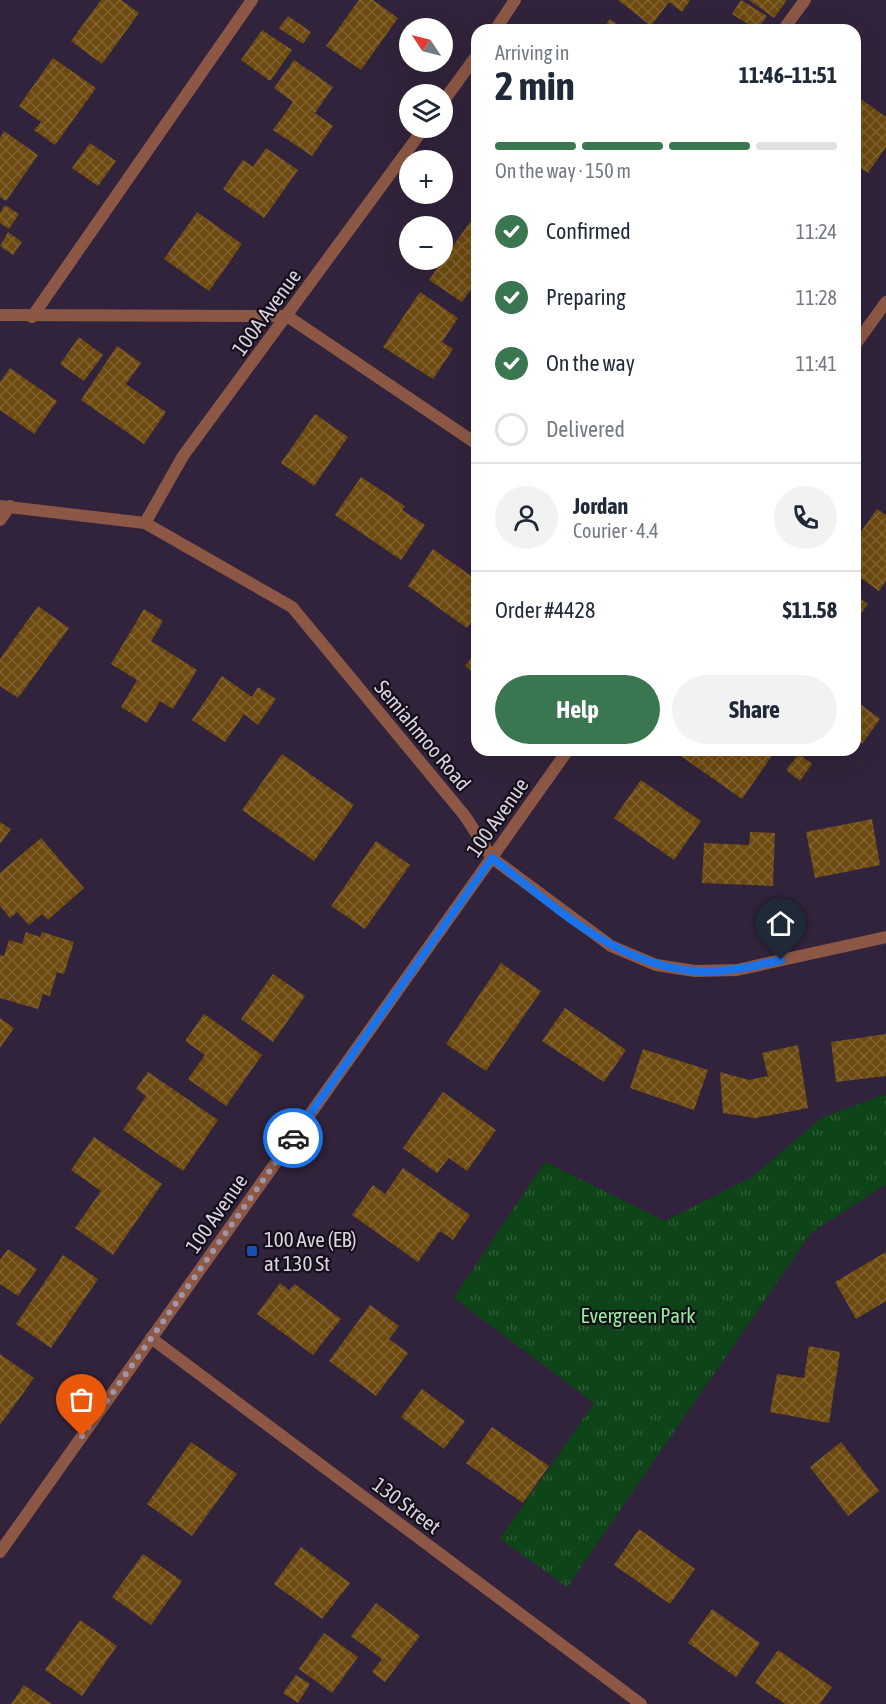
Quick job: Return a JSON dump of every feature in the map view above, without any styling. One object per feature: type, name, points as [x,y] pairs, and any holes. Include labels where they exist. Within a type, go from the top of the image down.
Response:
[{"type":"street","points":[[32,317],[252,0]]},
{"type":"street","points":[[499,24],[515,0]]},
{"type":"street","points":[[787,24],[805,0]]},
{"type":"street","points":[[453,88],[471,63]]},
{"type":"street","name":"100A Avenue","points":[[145,523],[183,456],[417,138]]},
{"type":"street","points":[[861,337],[886,302]]},
{"type":"street","points":[[0,315],[32,317],[287,316],[471,440]]},
{"type":"street","points":[[0,520],[5,506]]},
{"type":"street","name":"Semiahmoo Road","points":[[5,506],[145,523],[292,607],[465,816],[492,858],[611,946],[656,965],[695,971],[737,970],[886,937]]},
{"type":"street","name":"100 Avenue","points":[[0,1552],[564,756]]},
{"type":"street","name":"130 Street","points":[[151,1338],[641,1704]]},
{"type":"green space","name":"Evergreen Park","points":[[886,1094],[886,1184],[811,1233],[567,1587],[500,1539],[594,1403],[454,1298],[545,1162],[665,1221],[752,1177],[823,1117]]},
{"type":"building","points":[[101,0],[121,0],[139,13],[102,64],[71,41]]},
{"type":"building","points":[[359,0],[373,0],[398,18],[361,70],[326,46]]},
{"type":"building","points":[[618,0],[690,0],[682,12],[669,2],[652,24],[648,24]]},
{"type":"building","points":[[741,0],[767,16],[761,24],[748,24],[732,14]]},
{"type":"building","points":[[749,0],[787,0],[774,18]]},
{"type":"building","points":[[288,16],[311,32],[303,44],[279,28]]},
{"type":"building","points":[[610,19],[617,24],[606,24]]},
{"type":"building","points":[[262,30],[292,50],[270,81],[241,60]]},
{"type":"building","points":[[53,58],[96,88],[55,145],[34,130],[41,122],[19,106]]},
{"type":"building","points":[[294,60],[333,87],[315,113],[333,126],[312,156],[273,130],[293,102],[274,88]]},
{"type":"building","points":[[861,99],[886,117],[886,147],[868,173],[861,168]]},
{"type":"building","points":[[4,131],[38,155],[6,201],[0,197],[0,138]]},
{"type":"building","points":[[90,143],[116,161],[98,186],[72,168]]},
{"type":"building","points":[[266,148],[298,170],[264,218],[223,189],[243,160],[253,167]]},
{"type":"building","points":[[5,205],[19,214],[9,229],[0,223],[0,213]]},
{"type":"building","points":[[197,212],[242,244],[209,291],[164,259]]},
{"type":"building","points":[[470,222],[471,289],[462,302],[429,280],[436,270],[453,270],[453,246]]},
{"type":"building","points":[[8,232],[22,242],[13,255],[0,246]]},
{"type":"building","points":[[420,292],[458,318],[442,342],[453,349],[433,379],[383,347]]},
{"type":"building","points":[[79,337],[103,355],[84,381],[60,364]]},
{"type":"building","points":[[117,346],[141,363],[126,384],[166,412],[144,444],[81,400]]},
{"type":"building","points":[[10,368],[57,401],[34,434],[0,410],[0,382]]},
{"type":"building","points":[[315,414],[348,437],[314,486],[281,463]]},
{"type":"building","points":[[361,477],[405,506],[402,510],[425,525],[401,560],[335,515]]},
{"type":"building","points":[[877,509],[886,515],[886,581],[879,591],[861,578],[861,532]]},
{"type":"building","points":[[433,549],[471,576],[471,622],[467,628],[408,586]]},
{"type":"building","points":[[861,599],[868,604],[861,614]]},
{"type":"building","points":[[38,606],[69,628],[18,698],[0,686],[0,659]]},
{"type":"building","points":[[144,609],[163,621],[151,641],[197,670],[173,709],[160,701],[147,723],[121,707],[137,680],[111,664]]},
{"type":"building","points":[[471,658],[471,670],[465,666]]},
{"type":"building","points":[[222,676],[252,697],[258,687],[276,699],[258,725],[244,714],[225,742],[192,720]]},
{"type":"building","points":[[861,705],[880,719],[861,743]]},
{"type":"building","points":[[282,754],[354,805],[314,861],[242,810]]},
{"type":"building","points":[[681,756],[772,756],[742,799]]},
{"type":"building","points":[[797,756],[802,756],[812,764],[800,781],[786,770]]},
{"type":"building","points":[[641,780],[701,821],[674,860],[614,818]]},
{"type":"building","points":[[872,819],[880,865],[815,878],[806,832]]},
{"type":"building","points":[[0,822],[11,829],[0,844]]},
{"type":"building","points":[[750,832],[775,833],[773,886],[702,883],[704,843],[749,845]]},
{"type":"building","points":[[41,838],[84,888],[48,920],[42,914],[29,925],[17,912],[10,918],[0,906],[0,873]]},
{"type":"building","points":[[376,841],[410,865],[365,929],[331,906]]},
{"type":"building","points":[[26,932],[40,937],[42,932],[74,942],[64,974],[57,972],[50,996],[43,994],[38,1009],[0,998],[0,955],[4,956],[9,940],[22,944]]},
{"type":"building","points":[[501,963],[541,991],[486,1071],[446,1044]]},
{"type":"building","points":[[273,974],[305,996],[273,1042],[241,1019]]},
{"type":"building","points":[[565,1008],[626,1050],[604,1082],[542,1041]]},
{"type":"building","points":[[204,1014],[262,1055],[226,1106],[188,1079],[205,1055],[185,1041]]},
{"type":"building","points":[[0,1018],[14,1028],[0,1048]]},
{"type":"building","points":[[886,1034],[886,1076],[836,1082],[831,1042]]},
{"type":"building","points":[[798,1045],[808,1108],[755,1118],[723,1113],[720,1072],[749,1080],[768,1076],[762,1053]]},
{"type":"building","points":[[643,1049],[708,1070],[694,1110],[630,1088]]},
{"type":"building","points":[[148,1072],[218,1120],[183,1171],[123,1130],[146,1096],[136,1089]]},
{"type":"building","points":[[443,1092],[496,1130],[467,1171],[449,1158],[437,1173],[403,1148]]},
{"type":"building","points":[[94,1137],[162,1184],[113,1255],[75,1228],[101,1191],[71,1170]]},
{"type":"building","points":[[403,1168],[470,1215],[453,1240],[440,1231],[418,1262],[352,1215],[373,1185],[385,1194]]},
{"type":"building","points":[[8,1249],[37,1269],[18,1296],[0,1284],[0,1260]]},
{"type":"building","points":[[886,1252],[886,1301],[856,1319],[835,1282]]},
{"type":"building","points":[[63,1255],[98,1279],[51,1348],[16,1324]]},
{"type":"building","points":[[280,1283],[289,1290],[295,1284],[341,1319],[313,1355],[257,1314]]},
{"type":"building","points":[[370,1305],[399,1326],[389,1339],[408,1353],[376,1396],[329,1361]]},
{"type":"building","points":[[809,1346],[840,1352],[829,1423],[770,1412],[777,1374],[804,1378]]},
{"type":"building","points":[[0,1354],[34,1378],[0,1425]]},
{"type":"building","points":[[422,1389],[465,1421],[444,1449],[401,1417]]},
{"type":"building","points":[[492,1427],[549,1466],[523,1503],[466,1463]]},
{"type":"building","points":[[191,1442],[237,1474],[192,1536],[147,1504]]},
{"type":"building","points":[[841,1442],[879,1491],[848,1516],[810,1467]]},
{"type":"building","points":[[639,1529],[695,1569],[670,1604],[614,1565]]},
{"type":"building","points":[[301,1547],[350,1583],[322,1619],[274,1584]]},
{"type":"building","points":[[143,1554],[182,1581],[151,1625],[112,1597]]},
{"type":"building","points":[[376,1603],[420,1636],[385,1682],[372,1672],[382,1659],[351,1636]]},
{"type":"building","points":[[712,1609],[760,1643],[736,1677],[688,1643]]},
{"type":"building","points":[[80,1620],[117,1646],[82,1696],[45,1670]]},
{"type":"building","points":[[324,1633],[358,1657],[332,1693],[299,1669]]},
{"type":"building","points":[[778,1650],[832,1687],[820,1704],[785,1704],[755,1683]]},
{"type":"building","points":[[296,1675],[310,1684],[298,1703],[283,1693]]},
{"type":"building","points":[[24,1685],[52,1704],[11,1704]]},
{"type":"way so far","points":[[82,1436],[293,1138]]},
{"type":"place","name":"100 Ave (EB) at 130 St","points":[[252,1251]]},
{"type":"route","points":[[293,1138],[492,858],[611,946],[656,965],[695,971],[737,970],[781,960]]}]
